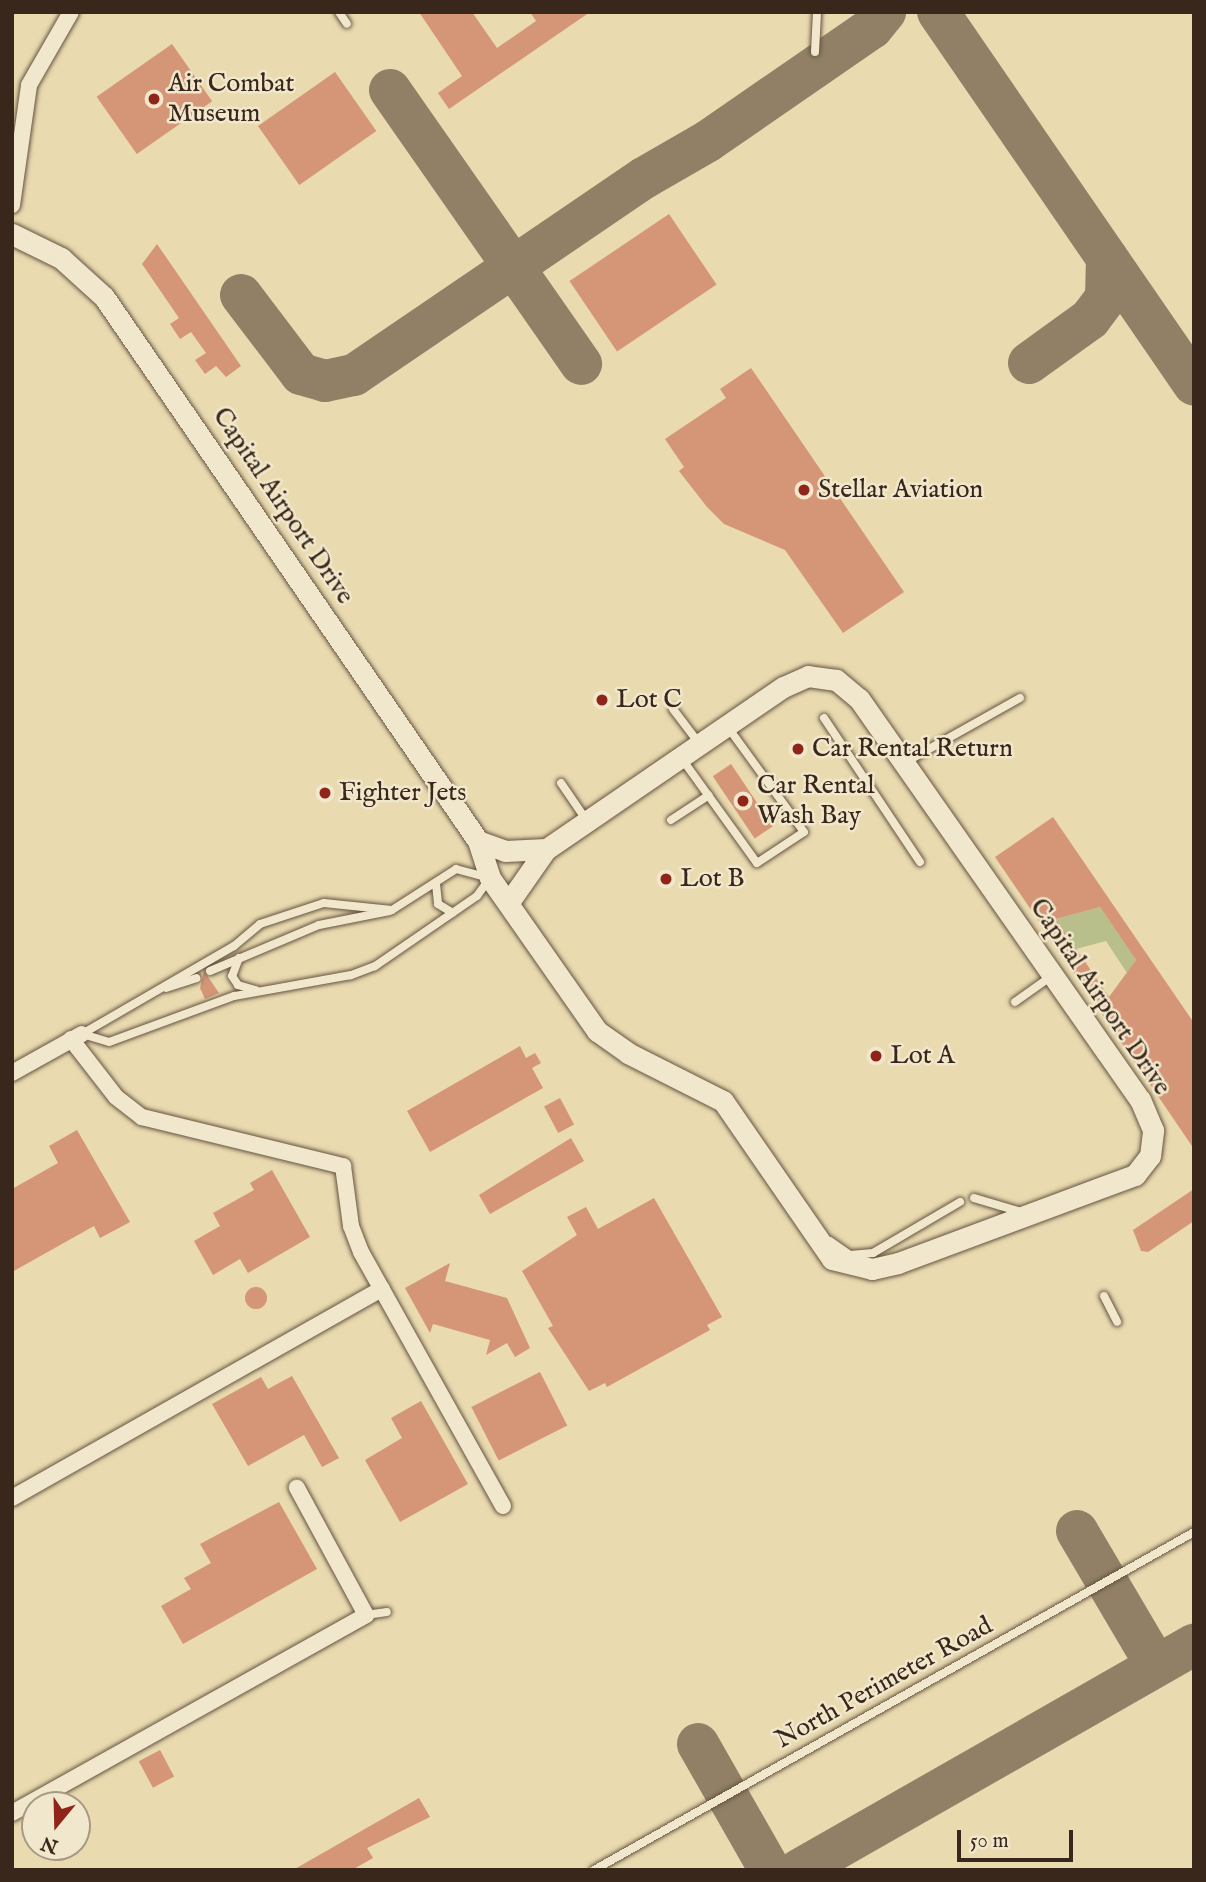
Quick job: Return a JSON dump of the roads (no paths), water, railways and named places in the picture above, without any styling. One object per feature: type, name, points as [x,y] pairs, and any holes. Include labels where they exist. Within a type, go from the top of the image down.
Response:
[{"type":"street","points":[[12,205],[29,85],[71,12]]},
{"type":"street","name":"Capital Airport Drive","points":[[12,234],[61,258],[104,297],[478,841],[490,877],[597,1031],[628,1054],[723,1101],[808,1219],[832,1259],[872,1269],[1135,1175],[1147,1164],[1153,1144],[1153,1130],[1140,1100],[859,699],[824,676],[807,676],[783,687],[546,849],[509,902]]},
{"type":"street","name":"Capital Airport Drive","points":[[478,841],[512,852],[546,849]]},
{"type":"street","points":[[12,1073],[76,1037],[116,1097],[142,1116],[343,1166],[351,1226],[382,1289],[503,1506]]},
{"type":"street","points":[[12,1498],[382,1289]]},
{"type":"street","points":[[12,1813],[366,1615],[297,1488]]},
{"type":"lane","points":[[339,12],[347,24]]},
{"type":"lane","points":[[815,52],[817,12]]},
{"type":"lane","points":[[904,763],[1020,698]]},
{"type":"lane","points":[[673,709],[700,744]]},
{"type":"lane","points":[[824,718],[919,862]]},
{"type":"lane","points":[[681,758],[757,863],[804,832],[727,726]]},
{"type":"lane","points":[[561,783],[587,821]]},
{"type":"lane","points":[[671,820],[709,795]]},
{"type":"lane","points":[[76,1037],[109,1042],[259,990],[351,975],[375,966],[477,896],[490,877],[456,869],[392,910],[370,919],[319,925],[210,971]]},
{"type":"lane","points":[[436,884],[438,904],[453,913]]},
{"type":"lane","points":[[76,1037],[164,989],[234,946],[260,924],[324,903],[392,910]]},
{"type":"lane","points":[[234,946],[240,957]]},
{"type":"lane","points":[[240,957],[232,976],[238,985],[259,990]]},
{"type":"lane","points":[[1015,1002],[1053,975]]},
{"type":"lane","points":[[164,989],[196,978]]},
{"type":"lane","points":[[974,1198],[1026,1213]]},
{"type":"lane","points":[[808,1219],[839,1250],[859,1257],[887,1248],[960,1202]]},
{"type":"lane","points":[[1104,1296],[1117,1322]]},
{"type":"lane","name":"North Perimeter Road","points":[[594,1870],[1194,1532]]},
{"type":"lane","points":[[366,1615],[387,1612]]},
{"type":"place","name":"Air Combat Museum","points":[[154,99]]},
{"type":"place","name":"Stellar Aviation","points":[[804,490]]},
{"type":"place","name":"Lot C","points":[[602,700]]},
{"type":"place","name":"Car Rental Return","points":[[798,749]]},
{"type":"place","name":"Fighter Jets","points":[[325,793]]},
{"type":"place","name":"Car Rental Wash Bay","points":[[743,801]]},
{"type":"place","name":"Lot B","points":[[666,879]]},
{"type":"place","name":"Lot A","points":[[876,1056]]}]
